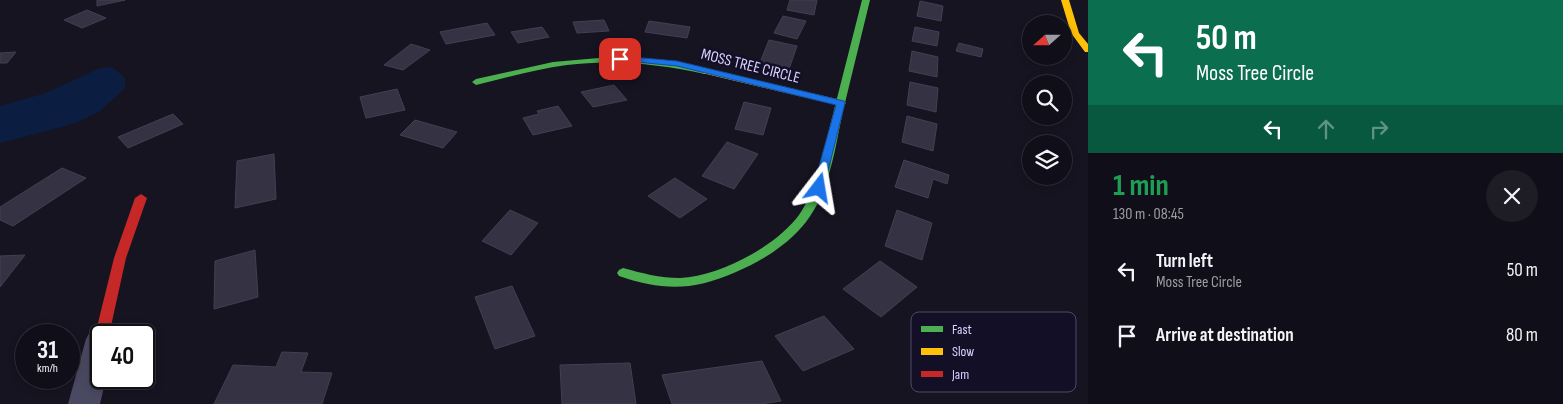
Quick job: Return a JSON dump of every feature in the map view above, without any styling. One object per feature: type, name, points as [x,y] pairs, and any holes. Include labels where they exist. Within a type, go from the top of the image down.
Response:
[{"type":"street","points":[[623,273],[662,283],[690,283],[713,276],[749,260],[777,243],[807,211],[819,188],[866,0]]},
{"type":"street","points":[[1065,0],[1072,27],[1081,43],[1088,50]]},
{"type":"street","name":"MOSS TREE CIRCLE","points":[[476,82],[577,61],[634,59],[677,64],[841,103]]},
{"type":"street","points":[[105,324],[120,258],[141,198]]},
{"type":"street","points":[[84,404],[90,381]]},
{"type":"water","points":[[112,67],[125,78],[125,88],[99,112],[73,124],[0,143],[0,106],[46,93],[100,68]]},
{"type":"building","points":[[97,0],[125,0],[97,6]]},
{"type":"building","points":[[790,0],[817,0],[814,15],[787,10]]},
{"type":"building","points":[[920,1],[943,6],[941,21],[917,16]]},
{"type":"building","points":[[87,10],[106,18],[82,28],[64,20]]},
{"type":"building","points":[[783,16],[806,21],[797,39],[774,33]]},
{"type":"building","points":[[604,20],[609,31],[577,33],[573,22]]},
{"type":"building","points":[[649,21],[690,27],[687,38],[645,32]]},
{"type":"building","points":[[487,23],[495,35],[446,44],[440,32]]},
{"type":"building","points":[[542,27],[549,37],[518,43],[511,32]]},
{"type":"building","points":[[915,27],[939,32],[937,46],[912,41]]},
{"type":"building","points":[[769,40],[797,46],[788,72],[759,65]]},
{"type":"building","points":[[959,43],[983,49],[981,57],[956,51]]},
{"type":"building","points":[[411,44],[430,50],[403,70],[384,65]]},
{"type":"building","points":[[912,51],[938,57],[937,77],[909,71]]},
{"type":"building","points":[[16,52],[7,63],[0,63],[0,53]]},
{"type":"building","points":[[910,82],[938,88],[936,112],[907,105]]},
{"type":"building","points":[[614,85],[627,100],[593,107],[581,92]]},
{"type":"building","points":[[397,89],[405,110],[366,118],[360,97]]},
{"type":"building","points":[[744,102],[771,108],[763,135],[735,129]]},
{"type":"building","points":[[558,106],[572,126],[533,135],[523,118],[539,114],[537,111]]},
{"type":"building","points":[[173,114],[183,124],[128,148],[118,137]]},
{"type":"building","points":[[907,116],[937,124],[933,151],[902,142]]},
{"type":"building","points":[[415,120],[457,132],[443,148],[400,135]]},
{"type":"building","points":[[727,142],[758,154],[734,189],[702,176]]},
{"type":"building","points":[[274,154],[276,199],[235,208],[237,161]]},
{"type":"building","points":[[904,160],[949,175],[947,184],[933,179],[928,198],[895,187]]},
{"type":"building","points":[[62,168],[86,178],[13,226],[0,220],[0,207]]},
{"type":"building","points":[[675,178],[707,199],[680,218],[648,196]]},
{"type":"building","points":[[510,210],[538,223],[511,255],[482,241]]},
{"type":"building","points":[[897,210],[932,223],[922,260],[885,246]]},
{"type":"building","points":[[255,250],[258,297],[214,309],[215,261]]},
{"type":"building","points":[[25,255],[0,287],[0,256]]},
{"type":"building","points":[[880,261],[917,287],[881,317],[843,289]]},
{"type":"building","points":[[512,286],[535,336],[495,349],[475,297]]},
{"type":"building","points":[[824,316],[854,349],[803,371],[775,336]]},
{"type":"building","points":[[282,352],[308,353],[301,372],[332,373],[322,404],[214,404],[233,365],[276,367]]},
{"type":"building","points":[[762,361],[781,401],[761,404],[672,404],[662,375]]},
{"type":"building","points":[[630,363],[636,404],[562,404],[560,365]]},
{"type":"traffic: fast","points":[[623,273],[667,283],[680,283],[706,278],[720,274],[755,258],[781,240],[796,226],[810,208],[824,173],[866,0]]},
{"type":"traffic: fast","points":[[476,82],[553,65],[610,59],[642,61],[705,71]]},
{"type":"traffic: slow","points":[[1065,0],[1075,33],[1088,50]]},
{"type":"traffic: slow","points":[[705,71],[841,103]]},
{"type":"traffic: jam","points":[[105,324],[120,258],[141,198]]},
{"type":"route","points":[[620,59],[663,61],[841,103],[819,188]]}]
